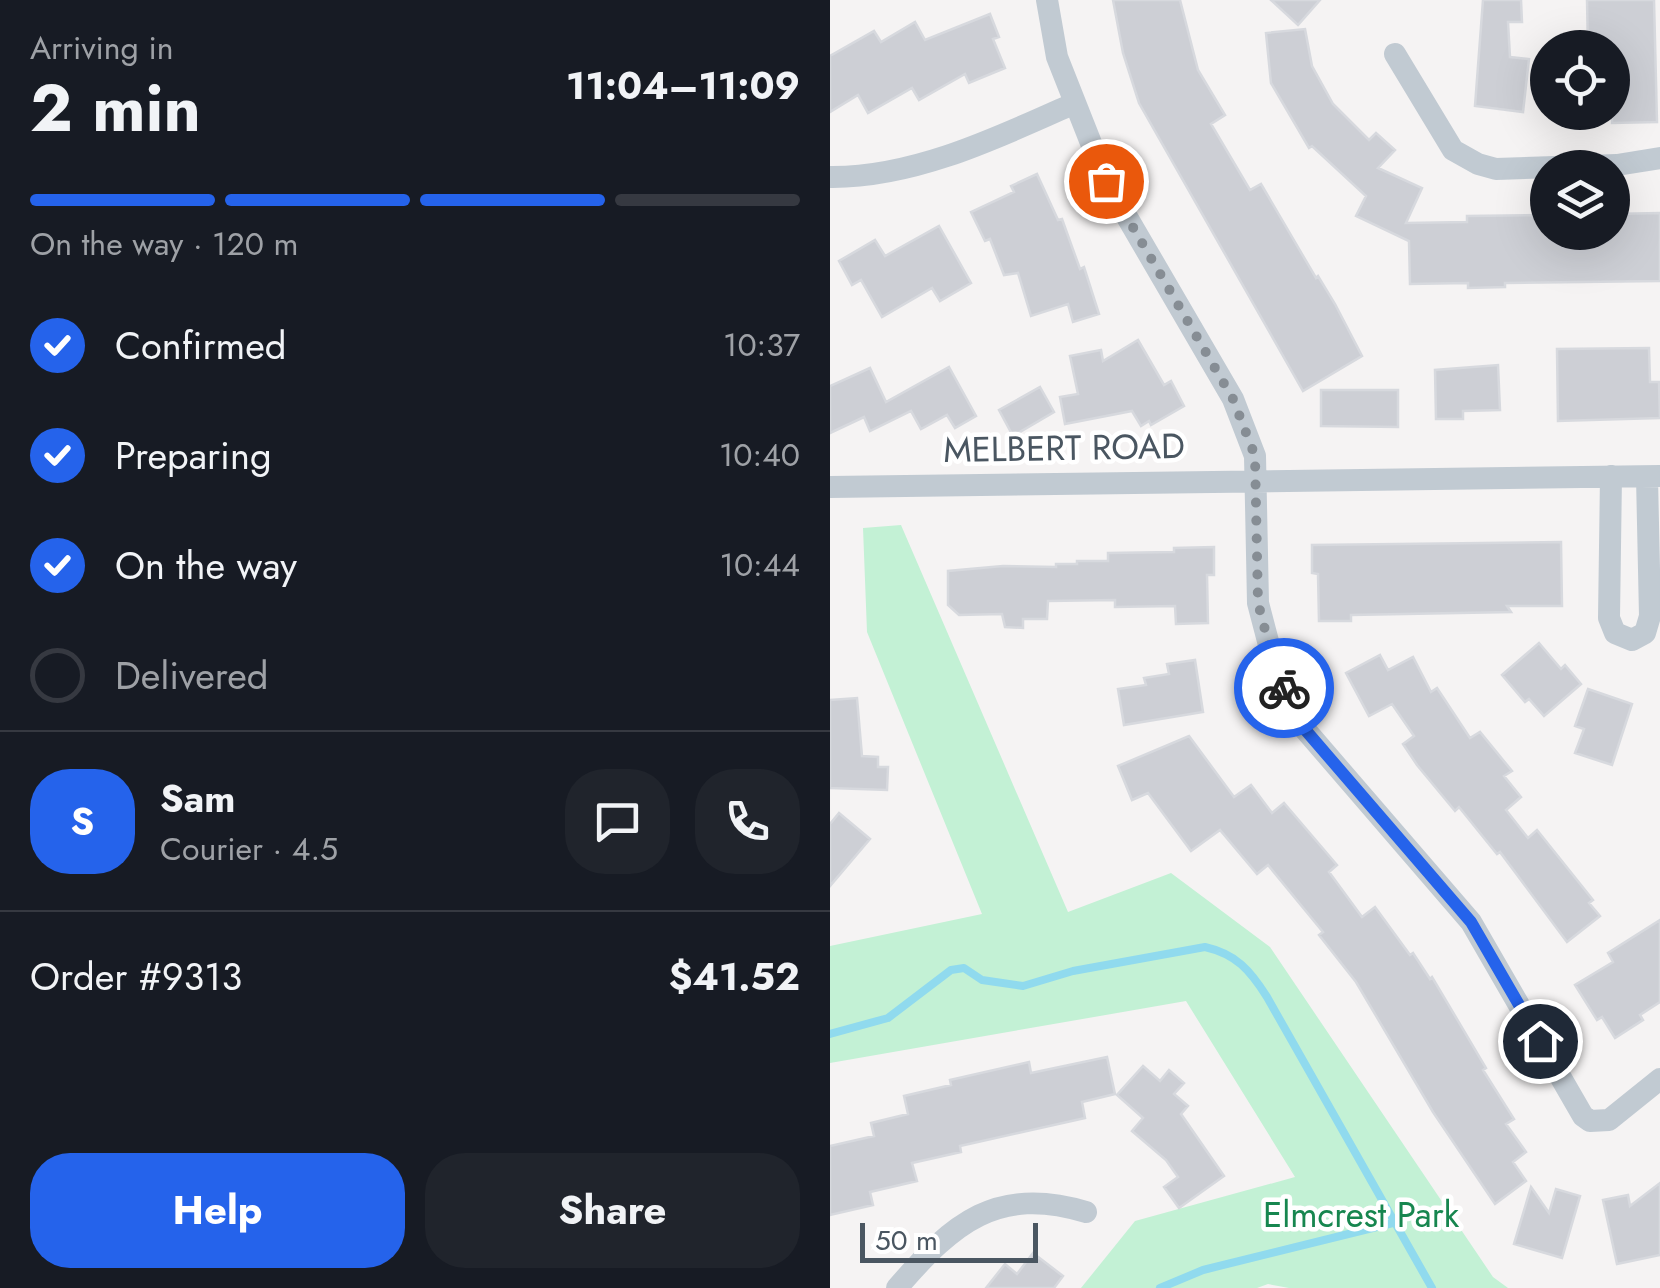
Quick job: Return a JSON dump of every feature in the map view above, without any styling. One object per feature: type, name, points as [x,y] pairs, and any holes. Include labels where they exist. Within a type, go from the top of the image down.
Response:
[{"type":"street","points":[[1047,0],[1057,57],[1106,181],[1233,399],[1255,456],[1258,603],[1275,668],[1302,726],[1471,922],[1583,1116],[1590,1122],[1609,1120],[1660,1079]]},
{"type":"street","points":[[1394,54],[1454,150],[1478,164],[1496,169],[1660,158]]},
{"type":"street","points":[[830,177],[866,178],[917,164],[1075,103]]},
{"type":"street","points":[[1611,476],[1609,618],[1615,633],[1632,640],[1645,632],[1650,616],[1654,476]]},
{"type":"street","name":"MELBERT ROAD","points":[[830,487],[1654,476]]},
{"type":"street","points":[[896,1288],[941,1241],[986,1210],[1036,1201],[1086,1212]]},
{"type":"green space","name":"Elmcrest Park","points":[[901,525],[1068,912],[1171,873],[1270,947],[1493,1277],[1508,1288],[1289,1288],[1268,1284],[1257,1288],[1081,1288],[1135,1221],[1295,1177],[1186,1001],[830,1063],[830,946],[982,914],[867,632],[863,528]]},
{"type":"building","points":[[1113,0],[1180,0],[1198,70],[1225,115],[1211,124],[1250,190],[1261,184],[1335,304],[1362,356],[1303,391],[1139,103],[1123,53]]},
{"type":"building","points":[[1271,0],[1320,0],[1298,25]]},
{"type":"building","points":[[1483,0],[1521,0],[1522,22],[1508,22],[1510,57],[1529,59],[1523,112],[1475,106]]},
{"type":"building","points":[[1587,0],[1654,0],[1657,122],[1630,123],[1630,30],[1588,30]]},
{"type":"building","points":[[990,14],[999,37],[993,39],[1005,68],[969,83],[965,74],[919,100],[912,88],[868,113],[858,95],[830,112],[830,56],[874,31],[881,42],[915,22],[925,40]]},
{"type":"building","points":[[1305,29],[1312,66],[1333,104],[1369,140],[1376,133],[1395,150],[1378,168],[1422,188],[1406,223],[1467,222],[1467,216],[1530,215],[1530,250],[1630,250],[1630,214],[1660,213],[1660,281],[1505,283],[1505,287],[1468,288],[1468,283],[1410,284],[1409,241],[1356,216],[1366,196],[1312,146],[1309,148],[1271,83],[1266,33]]},
{"type":"building","points":[[1037,174],[1058,220],[1062,219],[1080,269],[1084,267],[1099,314],[1073,322],[1068,304],[1031,316],[1018,273],[1004,275],[990,239],[985,241],[971,212],[1014,192],[1011,186]]},
{"type":"building","points":[[939,226],[971,283],[940,301],[932,288],[882,317],[861,280],[852,285],[839,261],[875,240],[885,256]]},
{"type":"building","points":[[1138,340],[1164,385],[1171,381],[1184,406],[1151,425],[1149,421],[1141,426],[1132,411],[1065,424],[1060,397],[1078,394],[1070,356],[1101,350],[1103,361]]},
{"type":"building","points":[[1649,348],[1650,382],[1659,382],[1660,418],[1558,421],[1557,349]]},
{"type":"building","points":[[1498,365],[1500,410],[1463,411],[1463,419],[1436,419],[1435,370]]},
{"type":"building","points":[[949,367],[976,416],[955,428],[947,415],[921,429],[911,411],[870,431],[864,417],[830,433],[830,386],[870,368],[886,402]]},
{"type":"building","points":[[1040,387],[1054,412],[1013,436],[999,410]]},
{"type":"building","points":[[1321,390],[1398,390],[1398,427],[1321,426]]},
{"type":"building","points":[[1561,542],[1562,606],[1507,606],[1511,612],[1351,615],[1351,621],[1319,621],[1318,574],[1312,573],[1312,545]]},
{"type":"building","points":[[1214,547],[1214,575],[1207,575],[1208,623],[1176,624],[1175,606],[1115,607],[1115,600],[1048,601],[1047,619],[1023,619],[1023,628],[1005,627],[1002,614],[959,615],[948,605],[948,571],[1056,567],[1077,561],[1108,561],[1108,553]]},
{"type":"building","points":[[1539,643],[1561,669],[1565,665],[1581,684],[1544,716],[1529,699],[1525,702],[1502,675]]},
{"type":"building","points":[[1380,655],[1388,670],[1413,657],[1431,692],[1437,688],[1470,738],[1480,732],[1512,771],[1504,776],[1521,797],[1506,810],[1528,838],[1537,830],[1593,900],[1589,903],[1600,916],[1567,942],[1500,852],[1497,854],[1459,807],[1455,811],[1417,765],[1403,744],[1414,736],[1392,704],[1369,716],[1346,673]]},
{"type":"building","points":[[1195,660],[1203,712],[1124,725],[1118,689],[1146,685],[1144,678],[1169,674],[1167,664]]},
{"type":"building","points":[[1588,689],[1632,704],[1612,765],[1575,753],[1584,729],[1575,726]]},
{"type":"building","points":[[857,698],[862,756],[878,757],[878,767],[888,767],[887,790],[830,788],[830,700]]},
{"type":"building","points":[[1189,736],[1234,797],[1251,785],[1272,813],[1284,803],[1337,865],[1329,872],[1362,917],[1375,907],[1410,955],[1413,953],[1432,977],[1514,1119],[1506,1124],[1526,1152],[1513,1162],[1526,1181],[1495,1204],[1433,1112],[1356,982],[1319,935],[1323,932],[1268,865],[1257,874],[1220,830],[1191,851],[1148,793],[1132,800],[1118,766]]},
{"type":"building","points":[[839,813],[870,839],[830,886],[830,824]]},
{"type":"building","points":[[1660,920],[1660,1002],[1640,1015],[1643,1020],[1615,1038],[1602,1017],[1597,1020],[1575,985],[1613,962],[1608,953]]},
{"type":"building","points":[[1107,1057],[1115,1094],[1082,1102],[1085,1118],[960,1146],[961,1152],[912,1163],[917,1181],[870,1192],[873,1205],[830,1215],[830,1146],[874,1136],[871,1123],[908,1114],[904,1096],[951,1085],[950,1080],[1029,1062],[1031,1073]]},
{"type":"building","points":[[1143,1066],[1160,1081],[1169,1070],[1184,1083],[1174,1094],[1188,1106],[1181,1114],[1224,1176],[1179,1208],[1164,1187],[1178,1177],[1166,1160],[1132,1131],[1143,1118],[1117,1095]]},
{"type":"building","points":[[1660,1183],[1660,1255],[1617,1264],[1603,1200],[1628,1195],[1630,1206]]},
{"type":"building","points":[[1531,1187],[1549,1213],[1556,1189],[1580,1196],[1562,1258],[1514,1244]]},
{"type":"building","points":[[1033,1253],[1063,1276],[1054,1288],[986,1288],[1005,1264],[1017,1274]]},
{"type":"waterway","points":[[830,1034],[888,1018],[951,970],[964,968],[982,980],[1023,986],[1073,971],[1205,947],[1225,954],[1248,971],[1267,997],[1432,1288]]},
{"type":"waterway","points":[[1160,1288],[1203,1270],[1397,1222]]},
{"type":"way so far","points":[[1106,181],[1233,399],[1255,456],[1258,603],[1284,688]]},
{"type":"route","points":[[1284,688],[1302,726],[1471,922],[1540,1041]]}]
